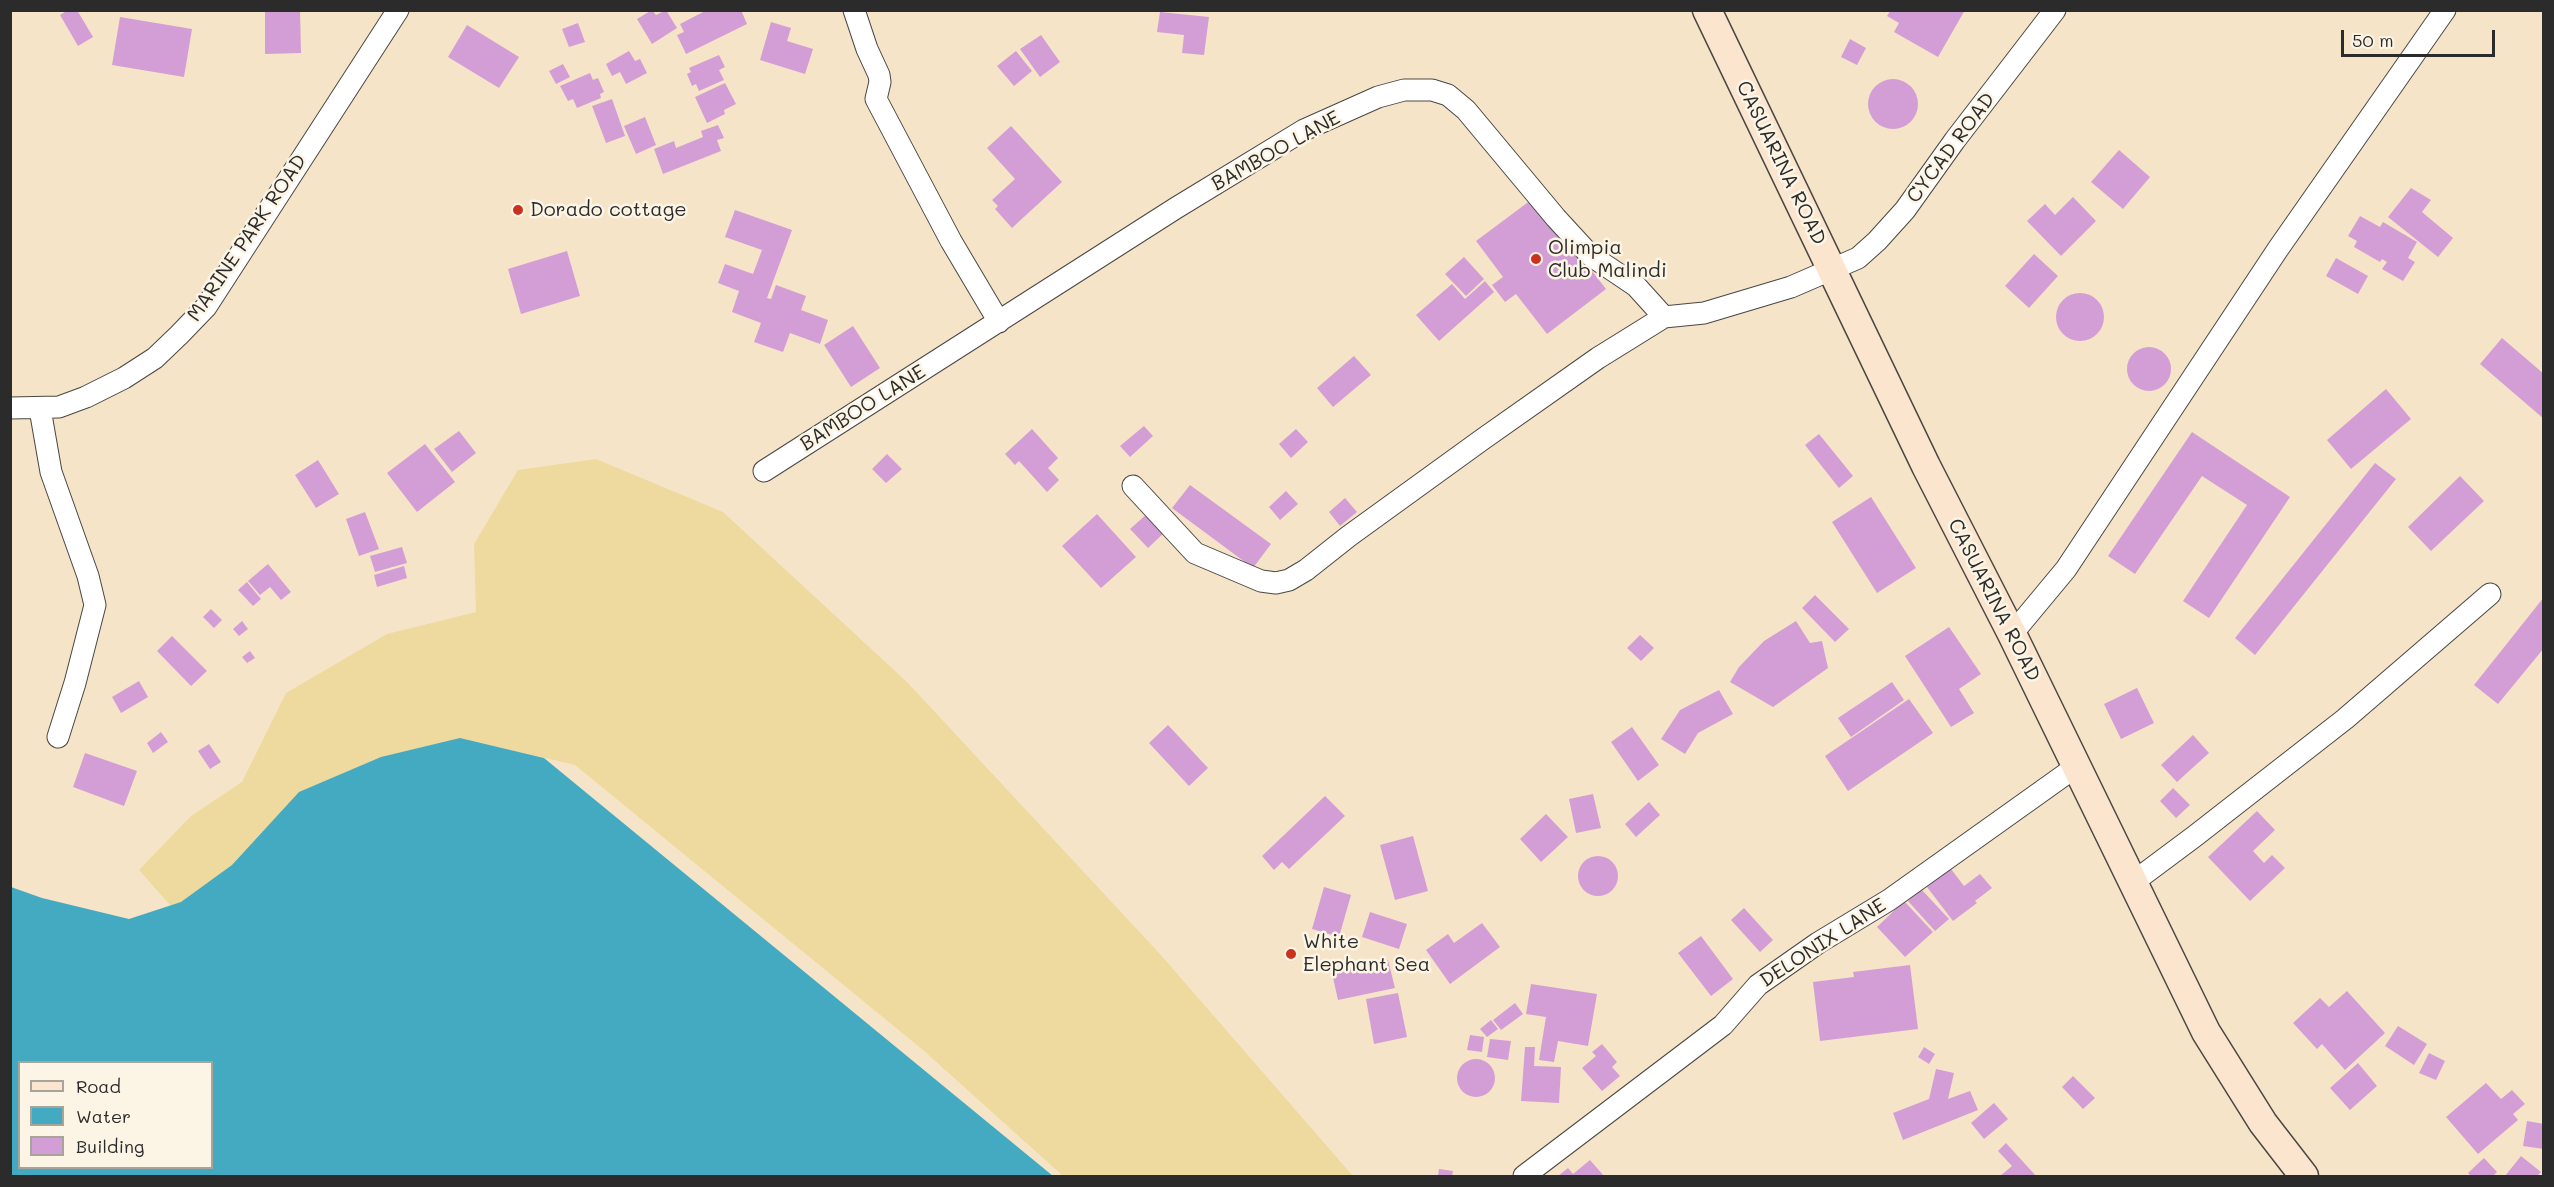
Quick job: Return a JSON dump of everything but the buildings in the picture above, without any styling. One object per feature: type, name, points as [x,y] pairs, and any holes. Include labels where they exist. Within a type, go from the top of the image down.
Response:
[{"type":"street","name":"MARINE PARK ROAD","points":[[10,408],[40,409],[68,404],[124,378],[155,358],[206,307],[398,10]]},
{"type":"street","points":[[854,10],[867,49],[879,75],[880,82],[876,99],[951,240],[999,322]]},
{"type":"street","name":"CASUARINA ROAD","points":[[1707,10],[1926,466],[2012,634],[2206,1032],[2263,1123],[2304,1176]]},
{"type":"street","name":"CYCAD ROAD","points":[[1832,269],[1858,258],[1905,210],[1955,140],[2055,10]]},
{"type":"street","points":[[2012,634],[2066,569],[2272,259],[2445,10]]},
{"type":"street","name":"BAMBOO LANE","points":[[764,471],[1176,208],[1304,130],[1378,97],[1404,90],[1432,90],[1448,95],[1466,110],[1590,255],[1636,286],[1664,317]]},
{"type":"street","points":[[1133,486],[1195,553],[1262,581],[1276,583],[1289,580],[1598,358],[1664,317],[1736,305],[1791,287],[1832,269]]},
{"type":"street","points":[[40,409],[51,472],[88,576],[95,605],[58,737]]},
{"type":"street","points":[[2132,883],[2195,837],[2345,718],[2490,594]]},
{"type":"street","name":"DELONIX LANE","points":[[1524,1176],[1723,1025],[1758,985],[1818,943],[1898,894],[2077,766]]},
{"type":"sand","points":[[596,459],[723,512],[907,682],[1160,954],[1353,1176],[1063,1176],[923,1050],[575,765],[460,738],[192,930],[139,870],[191,816],[242,782],[286,693],[387,634],[476,612],[474,544],[518,470]]},
{"type":"water","points":[[460,738],[544,758],[1053,1176],[11,1176],[11,887],[42,898],[129,919],[181,902],[232,865],[299,792],[381,757]]},
{"type":"place","name":"Dorado cottage","points":[[518,210]]},
{"type":"place","name":"Olimpia Club Malindi","points":[[1536,259]]},
{"type":"place","name":"White Elephant Sea","points":[[1291,954]]}]
